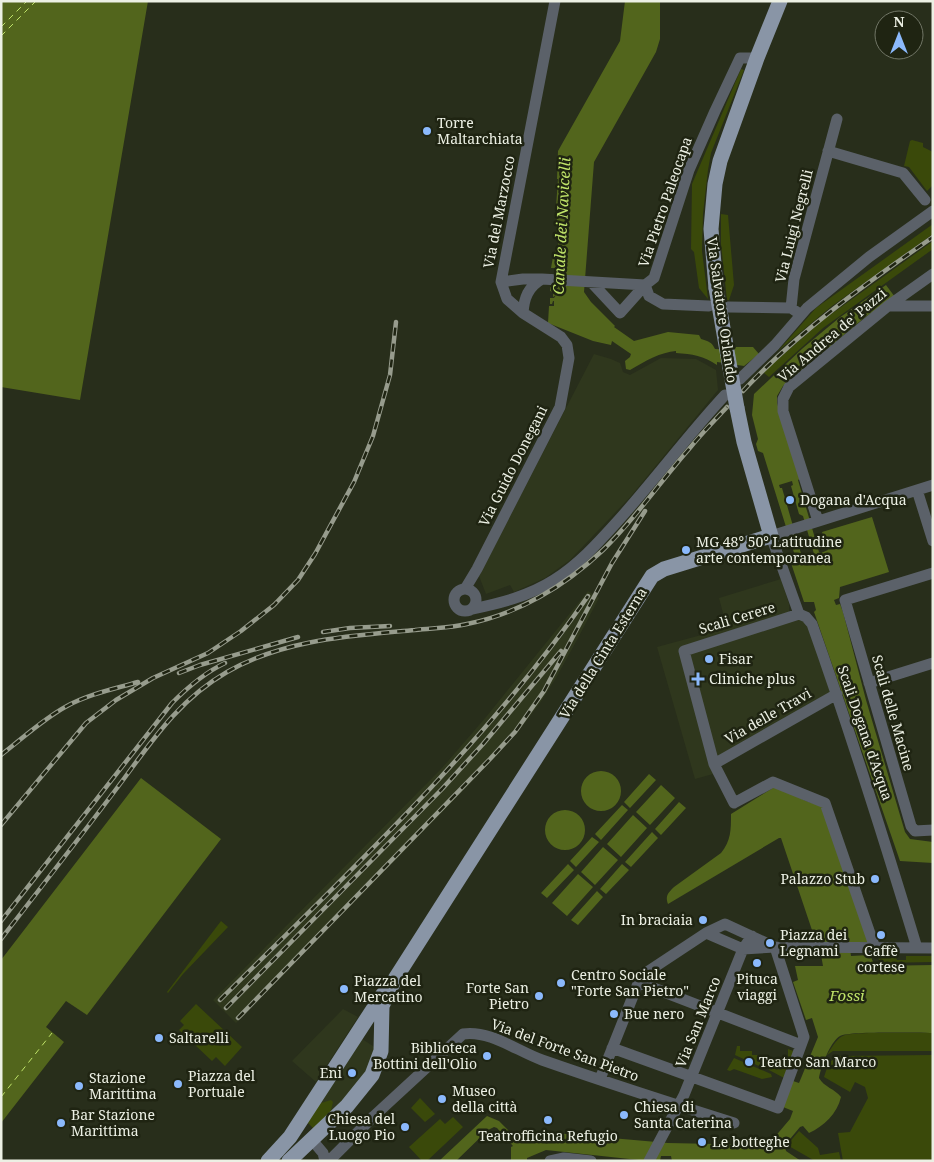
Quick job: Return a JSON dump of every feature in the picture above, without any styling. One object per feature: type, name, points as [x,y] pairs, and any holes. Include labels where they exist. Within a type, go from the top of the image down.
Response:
[{"type":"main road","name":"Via Salvatore Orlando","points":[[777,533],[744,442],[716,288],[711,241],[715,184],[727,138],[780,1]]},
{"type":"main road","name":"Via della Cinta Esterna","points":[[289,1161],[347,1106],[372,1074],[381,1051],[382,1006],[395,979],[652,576],[664,569],[777,533]]},
{"type":"main road","name":"Via della Cinta Esterna","points":[[268,1161],[290,1137],[377,1000],[395,979]]},
{"type":"street","name":"Via del Marzocco","points":[[523,313],[507,299],[501,282],[555,1]]},
{"type":"street","name":"Via Pietro Paleocapa","points":[[645,285],[650,283],[656,274],[689,170],[714,111],[740,58],[757,58]]},
{"type":"street","name":"Via Luigi Negrelli","points":[[796,311],[794,278],[837,119]]},
{"type":"street","points":[[828,151],[903,172],[925,200]]},
{"type":"street","points":[[740,380],[775,345],[796,311],[933,211]]},
{"type":"street","name":"Via Andrea de' Pazzi","points":[[818,520],[783,411],[784,394],[789,387],[888,306],[933,274]]},
{"type":"street","name":"Via del Marzocco","points":[[501,282],[516,279],[547,279],[645,285]]},
{"type":"street","points":[[523,313],[525,300],[533,285],[547,279]]},
{"type":"street","points":[[592,283],[620,313],[645,285],[649,296],[659,303],[709,306]]},
{"type":"street","points":[[888,306],[933,306]]},
{"type":"street","points":[[728,307],[796,311]]},
{"type":"street","name":"Via Guido Donegani","points":[[465,589],[477,570],[560,407],[567,375],[569,354],[566,342],[523,313]]},
{"type":"street","points":[[498,603],[476,596],[471,591],[465,589],[458,591],[453,598],[454,605],[464,612],[498,603],[521,596],[547,584],[579,561],[600,541],[649,486],[725,395]]},
{"type":"street","name":"Via della Cinta Esterna","points":[[777,533],[933,485]]},
{"type":"street","points":[[917,490],[933,541]]},
{"type":"street","name":"Scali Dogana d'Acqua","points":[[777,533],[785,581],[799,614],[806,617],[812,624],[837,694],[885,839],[916,948]]},
{"type":"street","name":"Scali delle Macine","points":[[933,573],[845,600],[911,826],[913,830],[917,831],[933,830]]},
{"type":"street","points":[[472,609],[476,603],[476,596]]},
{"type":"street","name":"Scali Cerere","points":[[714,764],[684,650],[799,614]]},
{"type":"street","points":[[869,683],[933,663]]},
{"type":"street","name":"Via delle Travi","points":[[714,764],[837,694]]},
{"type":"street","points":[[714,764],[734,802],[773,782],[825,803],[873,948]]},
{"type":"street","points":[[600,1079],[612,1048],[638,982],[641,976],[706,933],[725,924],[775,947],[804,1037],[778,1108],[612,1048]]},
{"type":"street","points":[[706,933],[743,949],[775,947],[933,948]]},
{"type":"street","points":[[743,949],[752,936]]},
{"type":"street","name":"Via San Marco","points":[[649,1161],[679,1106],[743,949]]},
{"type":"street","points":[[638,982],[801,1045]]},
{"type":"street","points":[[365,1019],[372,1018],[382,1025]]},
{"type":"street","name":"Via del Forte San Pietro","points":[[329,1161],[374,1116],[463,1034],[472,1033],[491,1038],[540,1059],[734,1123]]},
{"type":"street","points":[[309,1142],[317,1157],[325,1161]]},
{"type":"street","points":[[550,1161],[564,1158],[591,1161]]},
{"type":"shaded area","points":[[741,69],[744,70],[711,153],[708,170],[703,214],[702,251],[708,299],[699,288],[694,252],[691,249],[692,184]]},
{"type":"shaded area","points":[[910,141],[923,143],[923,147],[933,152],[933,185],[927,191],[909,167],[904,166]]},
{"type":"shaded area","points":[[721,214],[728,215],[734,285],[729,300],[727,300],[721,244]]},
{"type":"shaded area","points":[[933,224],[933,234],[832,306],[778,351],[816,308]]},
{"type":"shaded area","points":[[933,241],[933,249],[823,328],[769,377],[764,373],[823,320]]},
{"type":"shaded area","points":[[594,354],[620,363],[623,372],[630,375],[661,358],[696,359],[716,370],[718,390],[631,496],[570,560],[545,578],[514,592],[510,585],[486,594],[479,576]]},
{"type":"shaded area","points":[[781,579],[789,604],[789,614],[806,622],[833,696],[715,762],[713,774],[695,779],[657,647],[727,628],[719,598]]},
{"type":"shaded area","points":[[588,591],[599,598],[556,678],[517,733],[236,1023],[213,1000],[442,768]]},
{"type":"shaded area","points":[[221,921],[228,927],[183,974],[168,993],[167,992]]},
{"type":"shaded area","points":[[895,956],[897,960],[906,960],[906,956],[933,956],[933,962],[880,963],[878,957]]},
{"type":"shaded area","points":[[196,1004],[242,1047],[225,1066],[216,1057],[212,1061],[179,1030],[184,1025],[180,1021]]},
{"type":"shaded area","points":[[343,1009],[358,1017],[316,1082],[292,1061]]},
{"type":"shaded area","points":[[933,1033],[933,1051],[833,1051],[827,1055],[839,1038],[853,1034]]},
{"type":"shaded area","points":[[359,1037],[376,1048],[368,1072],[329,1116],[315,1106]]},
{"type":"shaded area","points":[[737,1046],[740,1046],[740,1051],[752,1051],[752,1055],[763,1055],[764,1060],[775,1060],[776,1065],[788,1064],[788,1049],[796,1052],[786,1079],[769,1070],[771,1065],[768,1062],[763,1062],[761,1067],[735,1055]]},
{"type":"shaded area","points":[[933,1055],[933,1161],[843,1161],[838,1133],[850,1132],[868,1098],[865,1087],[855,1082],[850,1092],[824,1077],[829,1062],[841,1056]]},
{"type":"shaded area","points":[[734,1058],[771,1074],[772,1077],[762,1079],[734,1069],[727,1070]]},
{"type":"shaded area","points":[[420,1098],[435,1114],[425,1122],[411,1108]]},
{"type":"shaded area","points":[[331,1100],[333,1102],[330,1114],[314,1129],[307,1122],[318,1104]]},
{"type":"shaded area","points":[[453,1117],[463,1127],[427,1161],[422,1161],[409,1147],[440,1119],[445,1124]]},
{"type":"shaded area","points":[[799,1131],[818,1148],[820,1155],[839,1152],[841,1161],[815,1161],[787,1145]]},
{"type":"water","points":[[1,1],[148,1],[80,400],[1,387]]},
{"type":"water","name":"Canale dei Navicelli","points":[[625,1],[660,1],[660,39],[656,52],[594,162],[584,292],[614,327],[634,341],[668,332],[699,335],[701,339],[711,343],[715,349],[734,350],[736,347],[753,347],[759,354],[744,366],[717,362],[717,365],[703,358],[676,353],[676,351],[659,355],[630,370],[626,369],[625,361],[631,354],[612,341],[611,345],[593,341],[548,323],[549,306],[554,306],[554,301],[550,304],[550,298],[554,298],[556,295],[553,297],[553,292],[550,291],[550,287],[555,287],[556,289],[556,268],[551,268],[559,242],[556,236],[557,217],[561,216],[559,208],[556,207],[558,151],[620,41]]},
{"type":"water","points":[[886,285],[895,297],[864,318],[783,386],[777,396],[777,403],[800,479],[798,480],[819,552],[828,550],[822,532],[872,517],[889,572],[840,587],[839,598],[834,600],[836,605],[840,604],[843,612],[866,700],[905,832],[910,839],[933,842],[933,863],[900,861],[814,612],[816,610],[814,602],[804,602],[791,563],[796,561],[796,559],[763,453],[758,451],[756,444],[758,439],[752,415],[754,394],[803,348],[839,318]],"holes":[[[792,481],[793,485],[791,486],[799,514],[803,516],[814,554],[807,559],[802,557],[782,488],[779,485]]]},
{"type":"water","points":[[597,771],[605,771],[612,774],[618,780],[621,791],[618,802],[612,808],[605,811],[597,811],[590,808],[584,802],[581,795],[581,787],[584,780],[590,774]]},
{"type":"water","points":[[649,774],[656,780],[630,808],[624,802]]},
{"type":"water","points":[[141,778],[221,839],[87,1015],[66,1001],[46,1027],[64,1042],[1,1123],[1,960]]},
{"type":"water","points":[[661,785],[675,798],[650,825],[636,812]]},
{"type":"water","name":"Fossi","points":[[776,786],[806,801],[824,807],[869,942],[849,942],[851,956],[870,955],[875,966],[933,965],[933,1033],[856,1033],[846,1034],[836,1039],[826,1055],[819,1078],[841,1097],[833,1114],[825,1123],[809,1133],[803,1126],[800,1127],[785,1145],[786,1151],[801,1161],[672,1161],[671,1156],[661,1156],[660,1161],[648,1161],[546,1150],[527,1158],[527,1161],[511,1161],[511,1147],[513,1146],[494,1127],[488,1130],[456,1161],[439,1161],[487,1116],[499,1121],[521,1143],[543,1132],[668,1143],[768,1145],[790,1119],[793,1111],[783,1107],[793,1081],[799,1083],[818,1037],[812,1018],[806,1020],[793,982],[798,980],[795,966],[823,966],[821,955],[838,955],[837,943],[816,942],[781,838],[668,904],[667,897],[674,887],[721,853],[730,835],[731,814]]},
{"type":"water","points":[[679,802],[686,808],[661,835],[655,829]]},
{"type":"water","points":[[622,805],[628,810],[601,840],[595,834]]},
{"type":"water","points":[[561,810],[569,810],[576,813],[582,819],[585,830],[582,841],[576,847],[569,850],[561,850],[554,847],[548,841],[545,834],[545,826],[548,819],[554,813]]},
{"type":"water","points":[[633,815],[647,828],[621,857],[607,844]]},
{"type":"water","points":[[652,832],[658,838],[631,867],[625,862]]},
{"type":"water","points":[[592,837],[599,842],[576,867],[570,861]]},
{"type":"water","points":[[603,847],[618,860],[595,885],[581,872]]},
{"type":"water","points":[[568,864],[574,870],[547,898],[541,893]]},
{"type":"water","points":[[622,864],[629,870],[606,894],[600,889]]},
{"type":"water","points":[[578,874],[593,887],[567,916],[552,903]]},
{"type":"water","points":[[597,891],[603,897],[578,925],[571,920]]},
{"type":"ferry route","points":[[1,27],[27,1]]},
{"type":"ferry route","points":[[1,36],[36,1]]},
{"type":"ferry route","points":[[1,1097],[52,1033]]},
{"type":"railway","points":[[743,391],[764,369],[810,328],[882,272],[933,237]]},
{"type":"railway","points":[[1,825],[86,723],[116,700],[153,678],[208,653],[241,631],[274,605],[298,580],[315,554],[354,482],[373,436],[390,375],[396,322]]},
{"type":"railway","points":[[1,939],[164,726],[192,697],[209,684],[227,672],[272,652],[342,637],[461,625],[504,613],[540,597],[573,575],[615,538],[698,438],[727,407]]},
{"type":"railway","points":[[238,1018],[515,732],[544,691],[612,563],[645,511]]},
{"type":"railway","points":[[220,1000],[366,855],[460,756],[548,651],[588,596]]},
{"type":"railway","points":[[323,632],[350,628],[390,626]]},
{"type":"railway","points":[[179,673],[200,665],[298,637]]},
{"type":"railway","points":[[226,1008],[442,789],[483,744],[561,651]]},
{"type":"railway","points":[[1,921],[172,703],[210,671],[225,663]]},
{"type":"railway","points":[[1,755],[41,723],[67,706],[93,695],[138,682]]},
{"type":"place","name":"Torre Maltarchiata","points":[[427,131]]},
{"type":"place","name":"Dogana d'Acqua","points":[[790,500]]},
{"type":"place","name":"MG 48° 50° Latitudine arte contemporanea","points":[[686,550]]},
{"type":"place","name":"Fisar","points":[[709,659]]},
{"type":"place","name":"Cliniche plus","points":[[698,679]]},
{"type":"place","name":"Palazzo Stub","points":[[875,879]]},
{"type":"place","name":"In braciaia","points":[[703,920]]},
{"type":"place","name":"Caffè cortese","points":[[881,935]]},
{"type":"place","name":"Piazza dei Legnami","points":[[770,943]]},
{"type":"place","name":"Pituca viaggi","points":[[757,963]]},
{"type":"place","name":"Centro Sociale \"Forte San Pietro\"","points":[[561,983]]},
{"type":"place","name":"Piazza del Mercatino","points":[[344,989]]},
{"type":"place","name":"Forte San Pietro","points":[[539,996]]},
{"type":"place","name":"Bue nero","points":[[614,1014]]},
{"type":"place","name":"Saltarelli","points":[[159,1038]]},
{"type":"place","name":"Biblioteca Bottini dell'Olio","points":[[487,1056]]},
{"type":"place","name":"Teatro San Marco","points":[[749,1062]]},
{"type":"place","name":"Eni","points":[[352,1073]]},
{"type":"place","name":"Piazza del Portuale","points":[[178,1084]]},
{"type":"place","name":"Stazione Marittima","points":[[79,1086]]},
{"type":"place","name":"Museo della città","points":[[442,1099]]},
{"type":"place","name":"Chiesa di Santa Caterina","points":[[624,1115]]},
{"type":"place","name":"Teatrofficina Refugio","points":[[548,1120]]},
{"type":"place","name":"Bar Stazione Marittima","points":[[61,1123]]},
{"type":"place","name":"Chiesa del Luogo Pio","points":[[405,1127]]},
{"type":"place","name":"Le botteghe","points":[[702,1142]]}]
